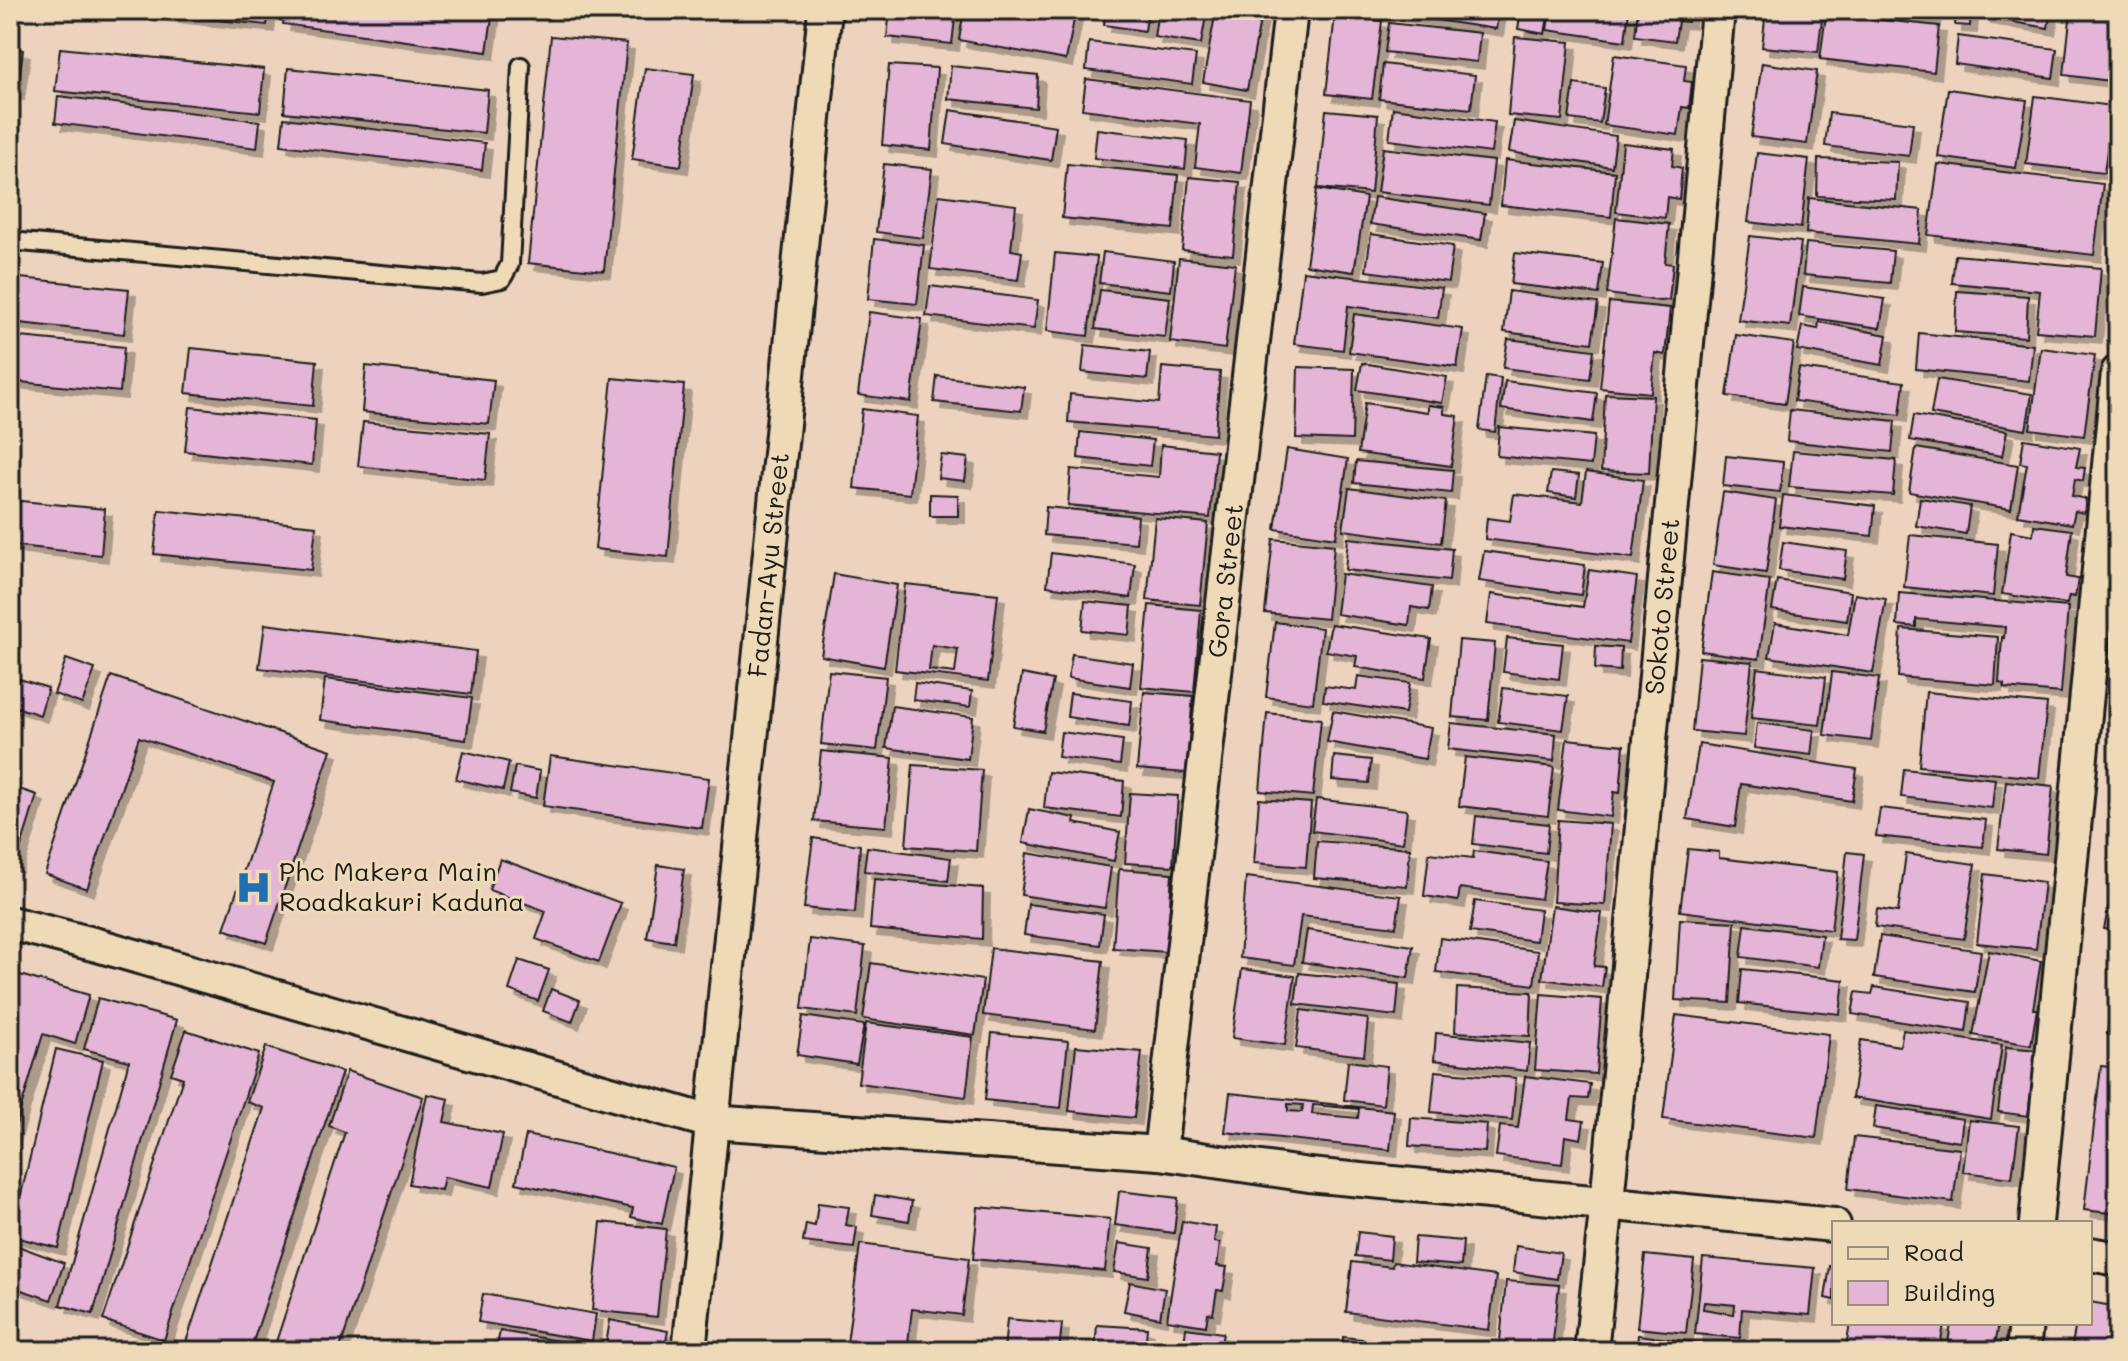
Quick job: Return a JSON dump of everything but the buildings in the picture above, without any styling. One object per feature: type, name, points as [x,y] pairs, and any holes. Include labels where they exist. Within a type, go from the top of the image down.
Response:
[{"type":"street","name":"Fadan-Ayu Street","points":[[689,1351],[825,10]]},
{"type":"street","name":"Gora Street","points":[[1160,1153],[1291,10]]},
{"type":"street","name":"Sokoto Street","points":[[1591,1351],[1718,10]]},
{"type":"street","points":[[2036,1221],[2118,372]]},
{"type":"street","points":[[10,923],[97,945],[711,1122],[1160,1153],[1309,1175],[1832,1225]]},
{"type":"street","points":[[2092,1254],[2118,1259]]},
{"type":"street","points":[[2023,1351],[2026,1325]]},
{"type":"lane","points":[[10,241],[482,283],[502,279],[510,264],[521,66]]},
{"type":"place","name":"Phc Makera Main Roadkakuri Kaduna","points":[[253,887]]}]
